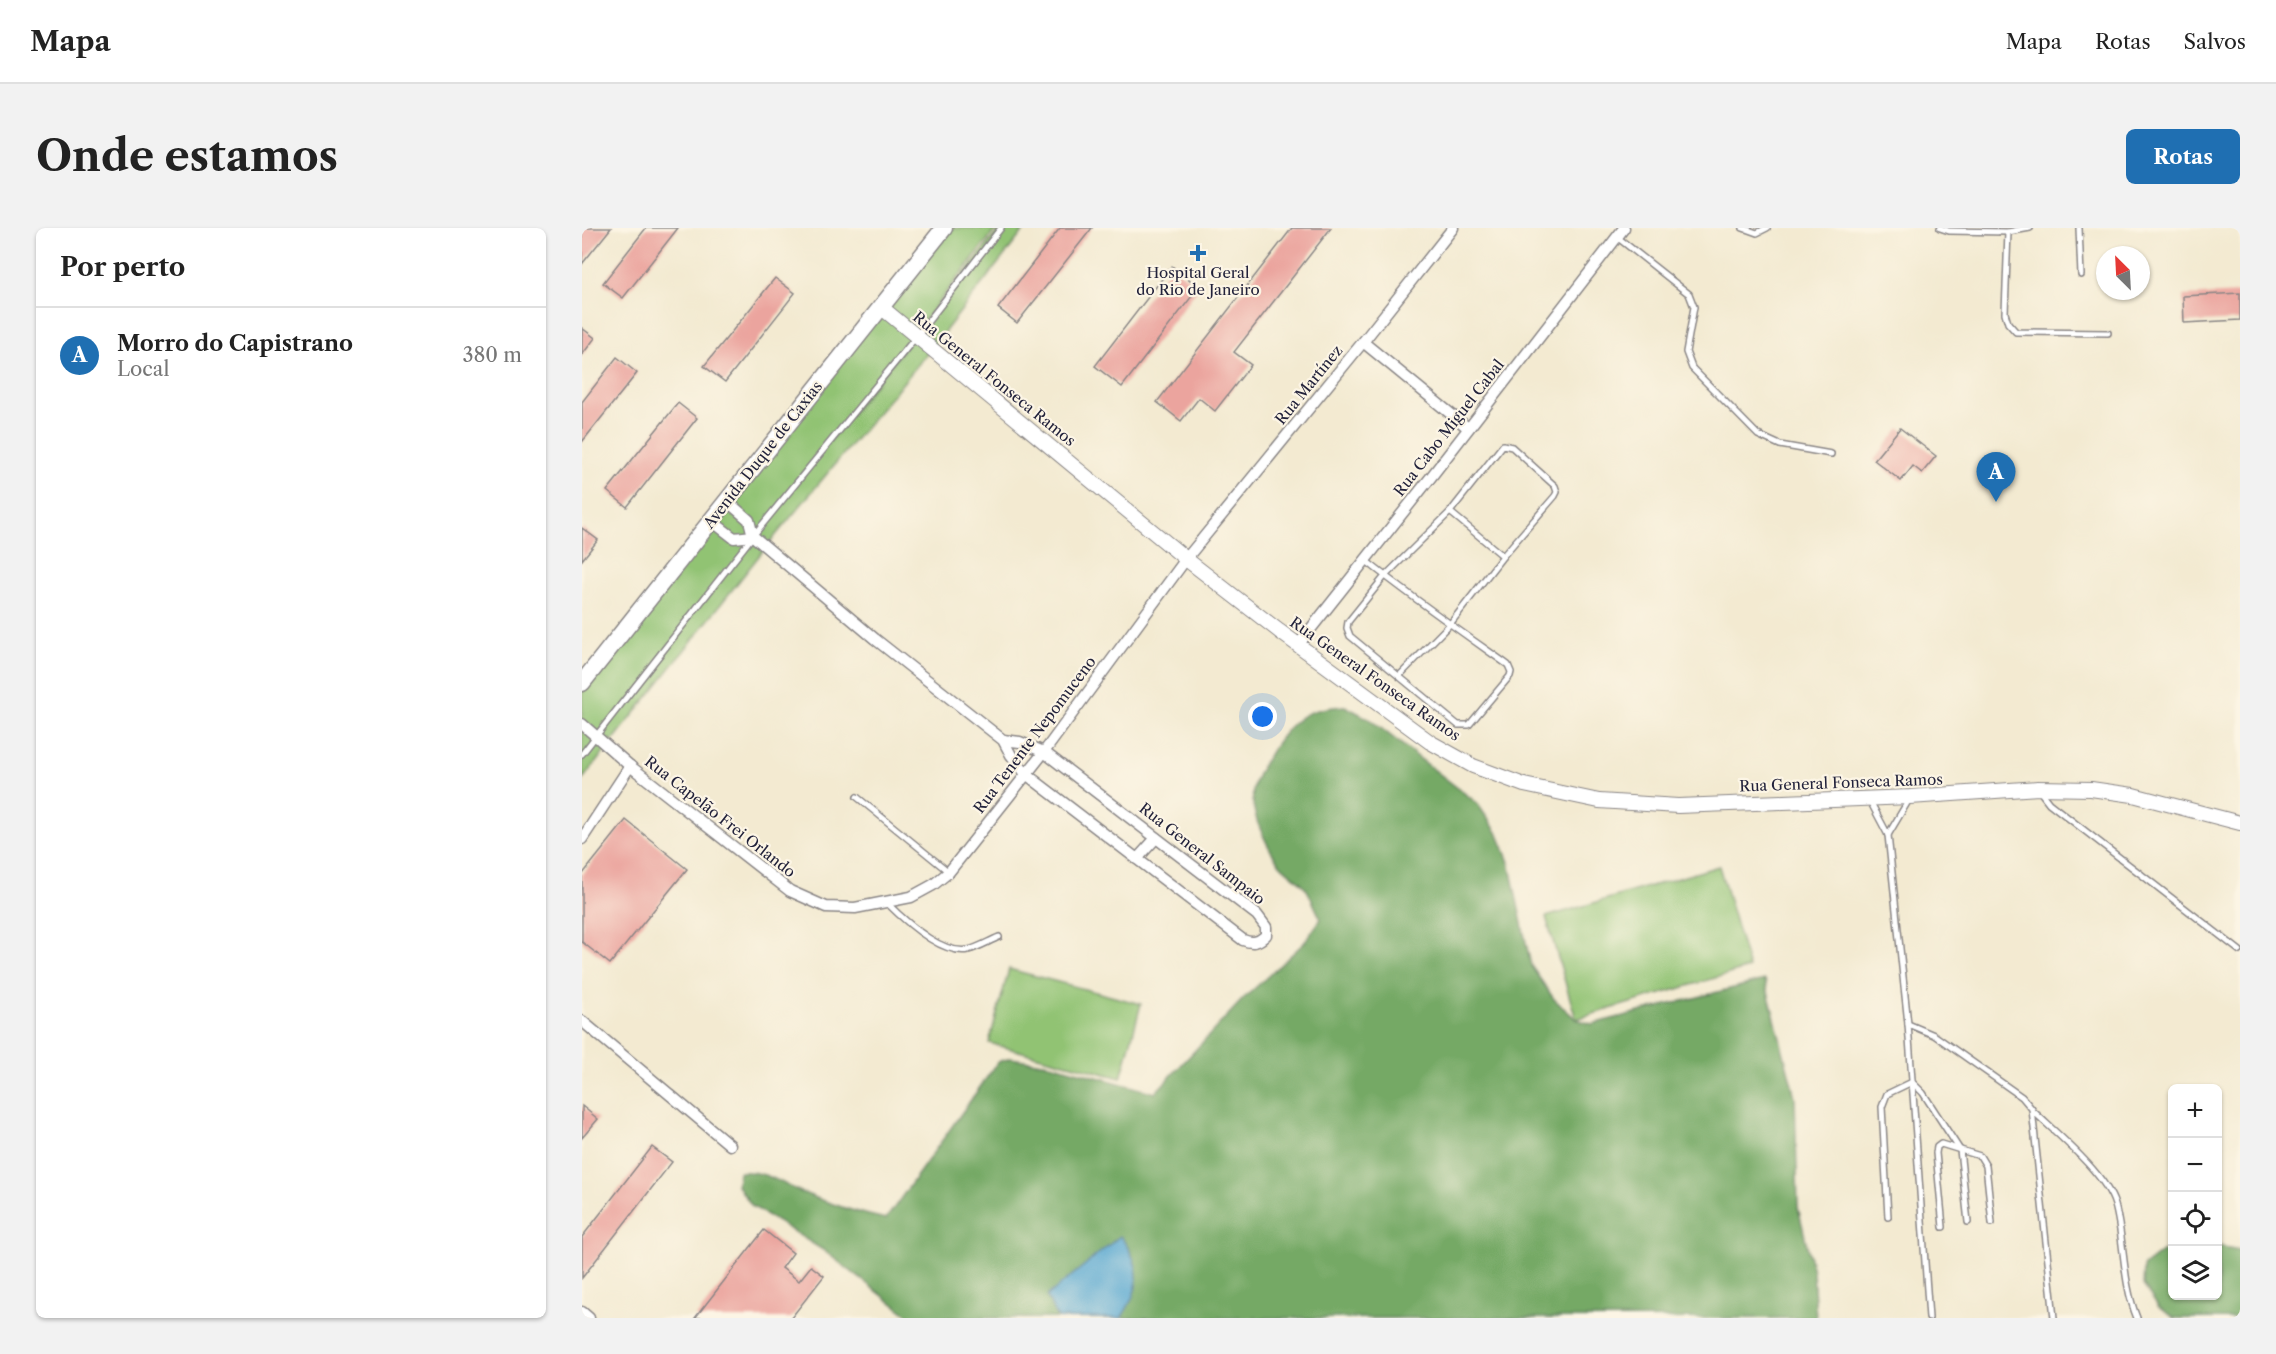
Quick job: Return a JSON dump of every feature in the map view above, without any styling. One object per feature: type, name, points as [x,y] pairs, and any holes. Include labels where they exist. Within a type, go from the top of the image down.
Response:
[{"type":"main road","name":"Avenida Duque de Caxias","points":[[582,682],[944,228]]},
{"type":"street","name":"Rua Martínez","points":[[1186,559],[1453,228]]},
{"type":"street","name":"Rua Cabo Miguel Cabal","points":[[1298,645],[1621,232]]},
{"type":"street","name":"Rua General Fonseca Ramos","points":[[881,308],[1186,559],[1430,742],[1473,766],[1524,785],[1599,801],[1678,807],[1910,797],[2038,788],[2091,789],[2133,795],[2240,823]]},
{"type":"street","points":[[1363,342],[1468,428]]},
{"type":"street","name":"Rua General Sampaio","points":[[727,501],[749,520],[753,536],[875,639],[1003,740],[1026,774],[1243,940],[1250,943],[1260,941],[1266,934],[1266,927],[1257,915],[1044,752],[1020,742],[1003,740]]},
{"type":"street","points":[[712,521],[734,538],[753,536]]},
{"type":"street","name":"Rua Tenente Nepomuceno","points":[[887,903],[911,897],[933,885],[949,872],[1044,752],[1186,559]]},
{"type":"street","name":"Rua Capelão Frei Orlando","points":[[582,724],[630,766],[790,891],[826,907],[855,908],[887,903]]},
{"type":"street","points":[[582,838],[630,766]]},
{"type":"street","points":[[1137,859],[1156,838]]},
{"type":"street","points":[[582,1021],[730,1144]]},
{"type":"street","points":[[582,1312],[589,1318]]},
{"type":"lane","points":[[582,754],[753,536],[916,337],[1001,228]]},
{"type":"lane","points":[[1743,228],[1757,233],[1767,228]]},
{"type":"lane","points":[[1941,228],[1949,231],[2008,232],[2030,228]]},
{"type":"lane","points":[[2079,228],[2081,275]]},
{"type":"lane","points":[[1621,232],[1693,300],[1694,307],[1686,352],[1692,369],[1758,435],[1780,445],[1831,454]]},
{"type":"lane","points":[[2008,232],[2005,313],[2008,323],[2016,332],[2108,333]]},
{"type":"lane","points":[[1365,559],[1385,576],[1450,624],[1508,665],[1510,676],[1469,725],[1458,725],[1350,636],[1347,628],[1348,622],[1385,576],[1449,512],[1503,445],[1512,447],[1556,486],[1557,492],[1450,624],[1399,676]]},
{"type":"lane","points":[[1449,512],[1503,556]]},
{"type":"lane","points":[[2038,788],[2049,803],[2240,951]]},
{"type":"lane","points":[[857,797],[949,872]]},
{"type":"lane","points":[[1888,835],[1910,797]]},
{"type":"lane","points":[[1869,798],[1888,835],[1908,1024],[1929,1318]]},
{"type":"lane","points":[[887,903],[913,929],[951,949],[967,950],[999,938]]},
{"type":"lane","points":[[1908,1024],[1934,1035],[2022,1097],[2099,1176],[2114,1204],[2127,1281],[2137,1318]]},
{"type":"lane","points":[[1912,1082],[1923,1093],[1960,1150],[1968,1222]]},
{"type":"lane","points":[[1888,1217],[1882,1107],[1887,1094],[1912,1082]]},
{"type":"lane","points":[[2032,1109],[2054,1318]]},
{"type":"lane","points":[[1943,1227],[1937,1147],[1941,1144],[1980,1156],[1986,1166],[1992,1223]]},
{"type":"green space","points":[[939,228],[997,228],[783,499],[1001,228],[1026,228],[931,349],[766,547],[582,780],[582,679]]},
{"type":"green space","points":[[1345,706],[1369,719],[1477,803],[1497,832],[1509,862],[1531,966],[1554,999],[1576,1019],[1592,1024],[1765,980],[1795,1097],[1798,1207],[1813,1271],[1816,1318],[912,1318],[823,1250],[752,1206],[737,1185],[739,1172],[764,1175],[822,1200],[886,1219],[998,1062],[1011,1058],[1050,1064],[1155,1093],[1243,999],[1304,943],[1321,919],[1304,886],[1280,864],[1268,845],[1257,820],[1253,788],[1266,758],[1296,721],[1321,709]]},
{"type":"green space","points":[[1719,866],[1749,968],[1576,1019],[1546,917]]},
{"type":"green space","points":[[1009,969],[1141,1004],[1121,1078],[989,1043]]},
{"type":"green space","points":[[2222,1247],[2240,1250],[2240,1318],[2175,1318],[2159,1308],[2143,1285],[2144,1266],[2168,1250],[2168,1300],[2222,1300]]},
{"type":"water","points":[[1120,1236],[1133,1257],[1137,1277],[1133,1296],[1121,1318],[1059,1318],[1047,1296]]},
{"type":"building","points":[[582,228],[611,228],[582,264]]},
{"type":"building","points":[[646,228],[678,228],[623,298],[603,283]]},
{"type":"building","points":[[1060,228],[1092,228],[1017,323],[998,308]]},
{"type":"building","points":[[1292,228],[1331,228],[1234,352],[1251,365],[1215,411],[1199,398],[1181,421],[1157,402]]},
{"type":"building","points":[[1172,266],[1199,287],[1122,387],[1095,366]]},
{"type":"building","points":[[775,278],[795,293],[725,382],[704,366]]},
{"type":"building","points":[[2240,293],[2240,320],[2184,323],[2183,296]]},
{"type":"building","points":[[582,328],[595,338],[582,355]]},
{"type":"building","points":[[617,357],[637,373],[582,442],[582,402]]},
{"type":"building","points":[[678,403],[697,418],[627,507],[607,491]]},
{"type":"building","points":[[1900,428],[1936,456],[1922,473],[1913,466],[1901,481],[1874,460]]},
{"type":"building","points":[[582,528],[598,540],[582,560]]},
{"type":"building","points":[[626,820],[687,869],[610,964],[582,942],[582,875]]},
{"type":"building","points":[[582,1106],[598,1119],[582,1138]]},
{"type":"building","points":[[652,1147],[672,1162],[582,1278],[582,1237]]},
{"type":"building","points":[[764,1230],[793,1253],[782,1268],[799,1281],[811,1266],[824,1276],[791,1318],[695,1318]]},
{"type":"place","name":"Hospital Geral do Rio de Janeiro","points":[[1198,253]]},
{"type":"place","name":"Morro do Capistrano","points":[[1996,502]]}]
